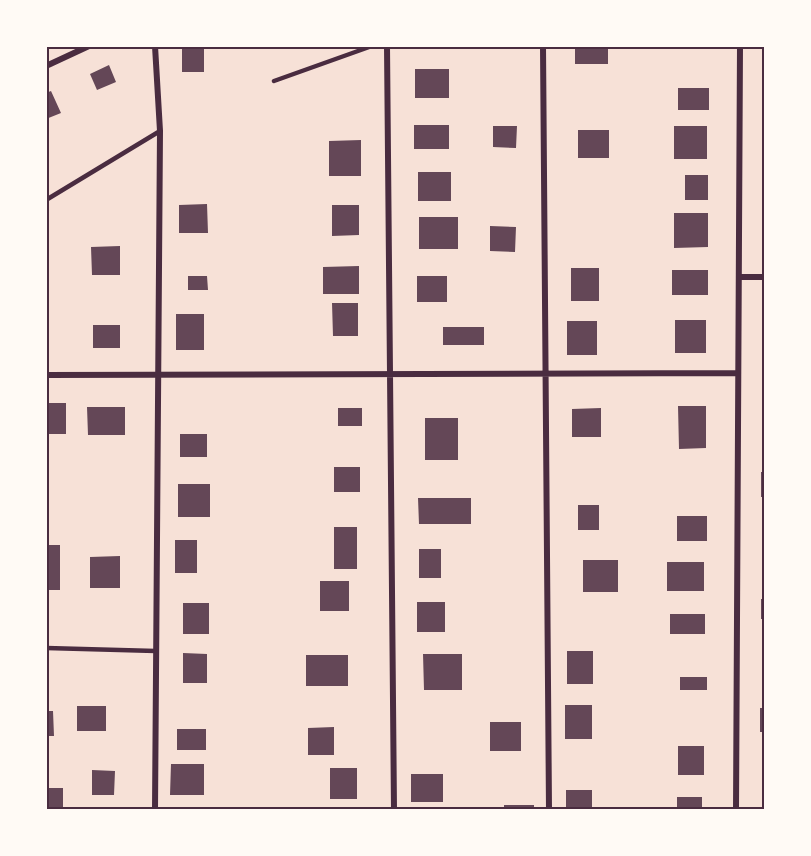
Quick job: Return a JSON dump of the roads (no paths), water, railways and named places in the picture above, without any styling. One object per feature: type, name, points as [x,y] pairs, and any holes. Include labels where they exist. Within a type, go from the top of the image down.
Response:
[{"type":"street","points":[[46,66],[90,46]]},
{"type":"street","points":[[155,46],[160,131],[155,810]]},
{"type":"street","points":[[387,46],[394,810]]},
{"type":"street","points":[[543,46],[549,810]]},
{"type":"street","points":[[736,810],[740,46]]},
{"type":"street","points":[[738,277],[765,277]]},
{"type":"street","points":[[46,375],[738,373]]},
{"type":"lane","points":[[274,81],[372,46]]},
{"type":"lane","points":[[46,200],[160,131]]},
{"type":"lane","points":[[46,648],[156,651]]}]
